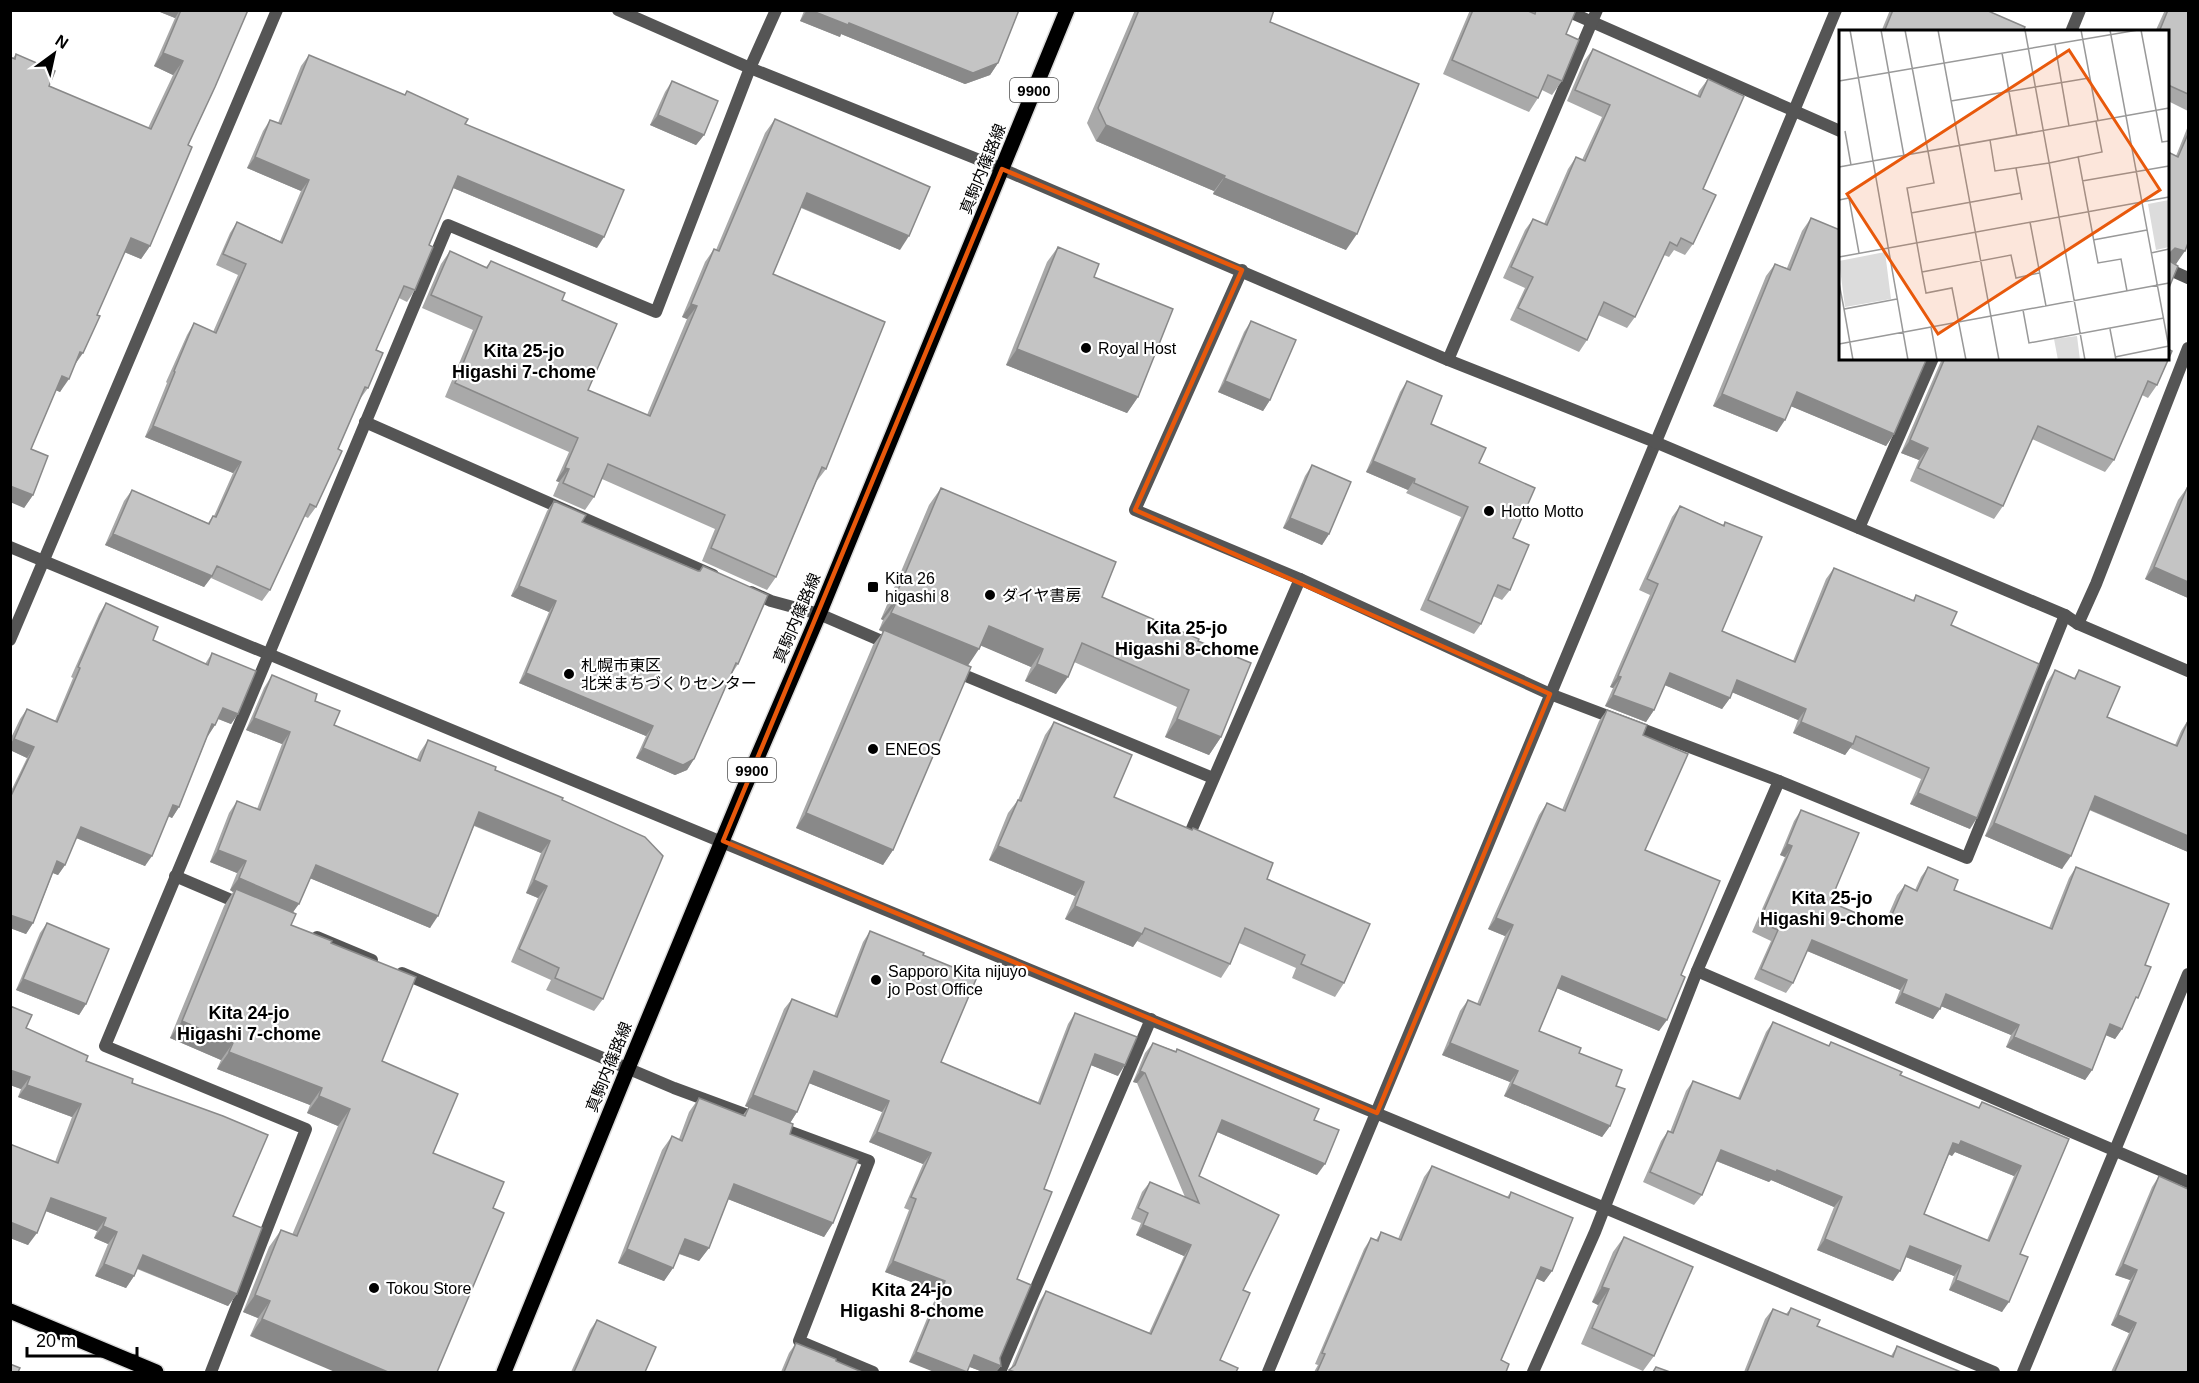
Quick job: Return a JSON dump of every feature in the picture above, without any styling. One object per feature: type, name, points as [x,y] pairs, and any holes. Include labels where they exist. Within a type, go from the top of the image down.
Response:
[{"type":"main road","name":"真駒内篠路線","points":[[504,1372],[1067,10]]},
{"type":"main road","points":[[10,1311],[156,1372]]},
{"type":"street","points":[[10,640],[277,10]]},
{"type":"street","points":[[618,10],[750,68],[1002,169],[1242,270],[1448,360],[1655,442],[2066,615],[2078,624],[2188,671]]},
{"type":"street","points":[[211,1372],[306,1129],[105,1046],[175,876],[448,225],[656,312],[750,68],[776,10]]},
{"type":"street","points":[[1565,10],[1595,16],[1839,131]]},
{"type":"street","points":[[1268,1372],[1836,10]]},
{"type":"street","points":[[2072,30],[2080,10]]},
{"type":"street","points":[[1448,360],[1595,16]]},
{"type":"street","points":[[2169,269],[2188,278]]},
{"type":"street","points":[[1242,270],[1135,510],[1300,579],[1550,694],[1779,781],[1967,858],[2066,615]]},
{"type":"street","points":[[2078,624],[2096,584],[2188,348]]},
{"type":"street","points":[[1859,528],[1932,360]]},
{"type":"street","points":[[365,422],[771,601],[819,614],[906,652]]},
{"type":"street","points":[[10,547],[723,841],[1994,1372]]},
{"type":"street","points":[[1191,831],[1300,579]]},
{"type":"street","points":[[939,665],[1213,778]]},
{"type":"street","points":[[1533,1372],[1605,1208],[1697,971],[1779,781]]},
{"type":"street","points":[[175,876],[250,908]]},
{"type":"street","points":[[304,931],[674,1088],[869,1161],[799,1341],[873,1372]]},
{"type":"street","points":[[1697,971],[2188,1182]]},
{"type":"street","points":[[2023,1372],[2188,975]]},
{"type":"street","points":[[1000,1372],[1151,1019]]},
{"type":"highlighted area","points":[[1002,169],[1242,270],[1135,510],[1550,694],[1377,1113],[723,841]]},
{"type":"building","points":[[181,10],[248,10],[188,145],[192,147],[150,246],[131,238],[83,353],[80,352],[69,379],[62,376],[31,449],[48,456],[33,495],[10,486],[10,57],[15,59],[16,54],[55,71],[49,86],[151,129],[183,61],[163,53]]},
{"type":"building","points":[[810,10],[1019,10],[998,63],[973,73],[849,23],[848,25]]},
{"type":"building","points":[[1139,10],[1274,10],[1270,22],[1419,84],[1357,234],[1106,125],[1098,108]]},
{"type":"building","points":[[1473,10],[1526,10],[1535,14],[1536,10],[1576,10],[1566,34],[1579,40],[1562,81],[1548,75],[1538,98],[1452,60]]},
{"type":"building","points":[[1893,10],[1986,10],[2025,27],[2024,30],[1885,30]]},
{"type":"building","points":[[2168,10],[2188,10],[2188,94],[2169,85],[2169,30],[2160,30]]},
{"type":"building","points":[[1593,49],[1700,97],[1708,79],[1744,96],[1703,189],[1716,195],[1693,244],[1681,238],[1677,246],[1670,242],[1635,317],[1604,302],[1587,340],[1518,308],[1533,277],[1511,267],[1533,219],[1547,225],[1576,157],[1585,161],[1610,105],[1575,90]]},
{"type":"building","points":[[309,55],[405,95],[407,91],[468,119],[465,124],[624,190],[604,237],[458,176],[429,245],[433,247],[415,290],[404,286],[376,350],[383,353],[368,388],[365,387],[338,449],[342,451],[316,507],[310,504],[270,590],[217,566],[212,576],[113,534],[132,490],[209,524],[213,516],[216,517],[241,462],[153,426],[194,323],[216,333],[246,264],[223,254],[237,222],[282,243],[309,180],[255,157],[270,120],[281,124]]},
{"type":"building","points":[[672,81],[718,101],[704,135],[658,115]]},
{"type":"building","points":[[775,119],[930,187],[909,236],[807,193],[773,274],[885,322],[826,469],[822,467],[776,577],[711,548],[725,515],[608,464],[594,497],[563,483],[569,469],[565,468],[578,438],[455,383],[482,317],[431,295],[450,251],[487,268],[491,261],[565,293],[562,300],[617,324],[588,390],[650,416],[697,306],[691,304],[714,249],[719,251]]},
{"type":"building","points":[[2188,134],[2188,243],[2185,251],[2175,248],[2169,254],[2169,152],[2178,157]]},
{"type":"building","points":[[1811,218],[1839,230],[1839,360],[1926,360],[1894,434],[1797,392],[1785,420],[1722,394],[1775,264],[1790,270]]},
{"type":"building","points":[[1058,247],[1099,264],[1094,277],[1173,309],[1138,397],[1017,349]]},
{"type":"building","points":[[2169,254],[2171,262],[2178,266],[2169,288]]},
{"type":"building","points":[[1251,321],[1296,340],[1270,400],[1225,381]]},
{"type":"building","points":[[1944,360],[2168,360],[2157,385],[2148,381],[2114,460],[2038,426],[2003,506],[1918,468],[1928,448],[1910,440]]},
{"type":"building","points":[[1407,381],[1442,396],[1431,424],[1486,448],[1479,463],[1535,488],[1513,538],[1529,545],[1510,590],[1498,585],[1481,624],[1428,600],[1468,507],[1414,483],[1415,479],[1373,461]]},
{"type":"building","points":[[1312,465],[1351,482],[1329,534],[1290,518]]},
{"type":"building","points":[[941,488],[1116,562],[1102,597],[1251,663],[1221,737],[1177,719],[1189,690],[1082,643],[1068,677],[1037,664],[1043,649],[989,626],[979,649],[891,613],[896,603],[893,602]]},
{"type":"building","points":[[2188,489],[2188,582],[2154,567]]},
{"type":"building","points":[[554,501],[586,515],[582,522],[698,571],[703,566],[768,595],[694,759],[683,765],[643,748],[653,726],[526,673],[556,601],[519,586]]},
{"type":"building","points":[[1680,506],[1724,526],[1725,522],[1762,537],[1722,631],[1795,662],[1834,568],[1914,601],[1916,595],[1957,612],[1951,625],[2039,664],[1977,818],[1918,793],[1929,768],[1856,736],[1853,744],[1801,722],[1806,709],[1737,680],[1730,698],[1670,673],[1654,710],[1613,695],[1621,677],[1618,676],[1658,584],[1647,579]]},
{"type":"building","points":[[106,603],[158,627],[153,640],[208,665],[212,653],[256,671],[238,714],[223,708],[215,725],[212,724],[179,807],[173,805],[152,856],[81,827],[65,865],[57,861],[33,923],[10,915],[10,798],[34,747],[14,739],[27,709],[57,722]]},
{"type":"building","points":[[884,630],[971,667],[893,850],[806,813]]},
{"type":"building","points":[[2055,670],[2075,679],[2079,670],[2120,687],[2107,717],[2177,746],[2188,721],[2188,836],[2095,796],[2071,856],[1994,823]]},
{"type":"building","points":[[272,675],[317,694],[315,701],[340,711],[334,725],[420,761],[428,740],[496,767],[495,770],[563,798],[562,800],[645,837],[663,856],[603,999],[555,978],[559,968],[519,949],[547,886],[534,880],[550,841],[479,812],[438,916],[316,865],[299,904],[239,878],[246,861],[218,850],[237,801],[260,810],[290,732],[254,718]]},
{"type":"building","points":[[1607,710],[1647,725],[1643,735],[1688,754],[1645,850],[1720,881],[1681,975],[1685,977],[1667,1020],[1562,976],[1539,1031],[1581,1048],[1579,1053],[1622,1070],[1616,1086],[1625,1089],[1610,1126],[1512,1084],[1518,1071],[1450,1043],[1468,1000],[1480,1005],[1513,925],[1496,918],[1547,803],[1565,811]]},
{"type":"building","points":[[1054,722],[1132,755],[1114,797],[1273,863],[1267,879],[1370,924],[1344,983],[1301,964],[1305,955],[1245,928],[1230,964],[1145,928],[1142,934],[1075,906],[1084,882],[998,846],[1018,800],[1021,801]]},
{"type":"building","points":[[1801,810],[1859,833],[1830,902],[1887,926],[1905,885],[1917,891],[1928,867],[1958,880],[1954,890],[2052,929],[2076,867],[2169,904],[2145,965],[2151,967],[2138,998],[2136,997],[2122,1029],[2110,1024],[2092,1070],[2014,1037],[2019,1025],[1946,994],[1940,1009],[1902,993],[1907,980],[1812,940],[1793,983],[1761,969],[1778,930],[1759,922],[1792,846],[1787,844]]},
{"type":"building","points":[[236,889],[296,914],[291,925],[416,977],[382,1061],[458,1094],[433,1153],[504,1182],[493,1208],[504,1213],[437,1372],[388,1372],[262,1319],[270,1301],[255,1295],[281,1230],[297,1236],[350,1109],[319,1096],[322,1088],[229,1052],[233,1043],[182,1021]]},
{"type":"building","points":[[47,923],[109,949],[86,1004],[23,979]]},
{"type":"building","points":[[870,931],[977,977],[941,1062],[1040,1104],[1075,1013],[1137,1037],[1125,1065],[1095,1054],[1044,1189],[1052,1192],[1017,1279],[1031,1285],[1000,1358],[1001,1366],[974,1355],[967,1372],[916,1352],[945,1281],[893,1261],[916,1199],[911,1197],[931,1153],[877,1132],[889,1101],[814,1071],[797,1112],[753,1095],[792,999],[837,1017]]},
{"type":"building","points":[[10,1006],[32,1015],[26,1028],[88,1056],[86,1061],[133,1079],[132,1083],[268,1135],[233,1216],[262,1228],[237,1294],[143,1255],[134,1276],[104,1264],[117,1232],[103,1226],[106,1218],[51,1198],[37,1233],[10,1222],[10,1144],[58,1163],[81,1104],[27,1085],[30,1077],[10,1070]]},
{"type":"building","points":[[1773,1022],[1829,1046],[1831,1042],[1902,1072],[1900,1075],[1979,1108],[1982,1102],[2069,1139],[2020,1254],[2028,1257],[2009,1302],[1956,1280],[1961,1266],[1910,1246],[1900,1271],[1825,1239],[1842,1197],[1777,1170],[1776,1172],[1721,1150],[1702,1195],[1650,1172],[1668,1131],[1673,1133],[1693,1081],[1740,1099]],"holes":[[[1961,1141],[2021,1166],[1989,1241],[1924,1214],[1953,1143],[1959,1145]]]},
{"type":"building","points":[[1153,1043],[1176,1052],[1177,1049],[1319,1109],[1314,1120],[1339,1130],[1325,1164],[1222,1120],[1199,1176],[1279,1215],[1243,1290],[1250,1293],[1220,1360],[1238,1368],[1236,1372],[1015,1372],[1009,1370],[1015,1365],[1046,1291],[1151,1334],[1191,1245],[1143,1225],[1148,1213],[1138,1208],[1150,1182],[1199,1203],[1145,1073],[1140,1071]]},
{"type":"building","points":[[699,1098],[745,1116],[749,1107],[793,1124],[790,1134],[858,1160],[833,1223],[734,1184],[709,1248],[685,1239],[673,1268],[627,1249],[672,1136],[682,1141]]},
{"type":"building","points":[[1432,1166],[1509,1198],[1511,1192],[1573,1218],[1552,1271],[1541,1267],[1501,1360],[1509,1364],[1506,1372],[1317,1372],[1325,1354],[1322,1353],[1371,1238],[1378,1241],[1381,1232],[1401,1240]]},
{"type":"building","points":[[2159,1176],[2188,1189],[2188,1372],[2117,1372],[2115,1371],[2136,1323],[2118,1315],[2137,1270],[2123,1264]]},
{"type":"building","points":[[1624,1237],[1693,1267],[1654,1356],[1592,1328],[1609,1289],[1602,1287]]},
{"type":"building","points":[[1791,1308],[1820,1320],[1817,1326],[1893,1357],[1897,1346],[1961,1372],[1747,1372],[1773,1309],[1788,1315]]},
{"type":"building","points":[[597,1320],[656,1347],[645,1372],[574,1372]]},
{"type":"building","points":[[796,1343],[836,1359],[862,1372],[784,1372]]},
{"type":"building","points":[[10,1364],[20,1368],[18,1372],[10,1372]]},
{"type":"building","points":[[1656,1367],[1670,1372],[1653,1372]]},
{"type":"place","name":"Royal Host","points":[[1086,348]]},
{"type":"place","name":"Hotto Motto","points":[[1489,511]]},
{"type":"place","name":"Kita 26 higashi 8","points":[[873,587]]},
{"type":"place","name":"ダイヤ書房","points":[[990,595]]},
{"type":"place","name":"札幌市東区 北栄まちづくりセンター","points":[[569,674]]},
{"type":"place","name":"ENEOS","points":[[873,749]]},
{"type":"place","name":"Sapporo Kita nijuyo jo Post Office","points":[[876,980]]},
{"type":"place","name":"Tokou Store","points":[[374,1288]]},
{"type":"district","name":"Kita 25-jo Higashi 7-chome","points":[[524,361]]},
{"type":"district","name":"Kita 25-jo Higashi 8-chome","points":[[1187,638]]},
{"type":"district","name":"Kita 25-jo Higashi 9-chome","points":[[1832,908]]},
{"type":"district","name":"Kita 24-jo Higashi 7-chome","points":[[249,1023]]},
{"type":"district","name":"Kita 24-jo Higashi 8-chome","points":[[912,1300]]}]
